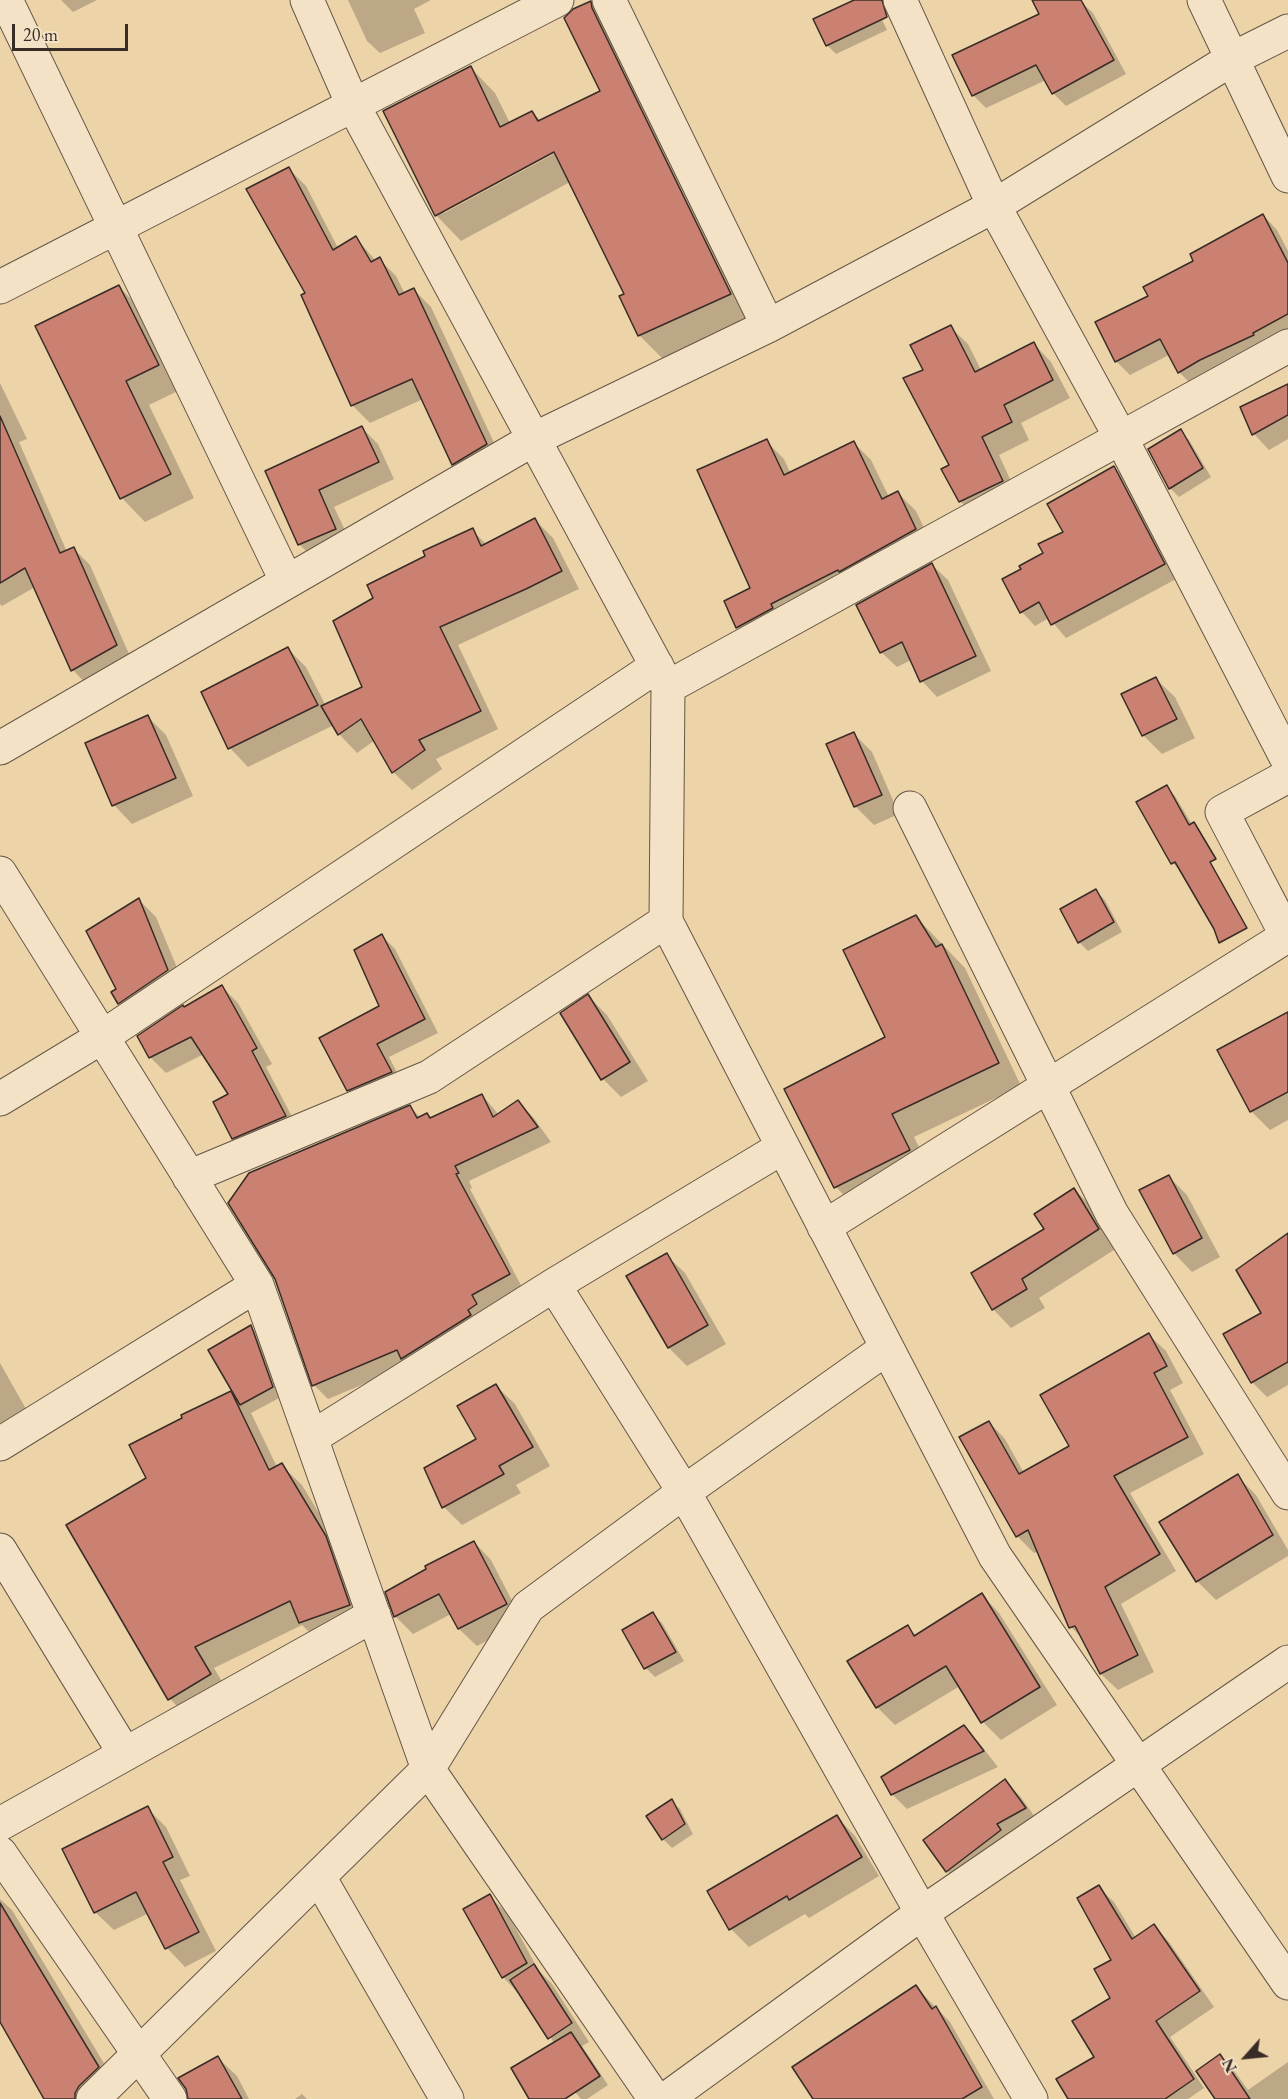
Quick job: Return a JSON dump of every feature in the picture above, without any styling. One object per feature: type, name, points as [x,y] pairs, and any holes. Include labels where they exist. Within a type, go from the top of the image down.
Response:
[{"type":"street","points":[[6,0],[287,582]]},
{"type":"street","points":[[307,0],[353,105],[662,677],[666,921],[995,1556],[1288,1983]]},
{"type":"street","points":[[0,287],[557,0]]},
{"type":"street","points":[[609,0],[768,326]]},
{"type":"street","points":[[900,0],[994,206],[1121,438],[1288,761]]},
{"type":"street","points":[[1203,0],[1288,176]]},
{"type":"street","points":[[0,748],[534,439],[768,326],[994,206],[1232,59],[1288,31]]},
{"type":"street","points":[[0,1099],[662,677],[1121,438],[1288,346]]},
{"type":"street","points":[[824,1227],[1288,937],[1222,812],[1288,776]]},
{"type":"street","points":[[910,808],[1112,1214],[1288,1493]]},
{"type":"street","points":[[5,893],[102,1036],[257,1286],[428,1769],[654,2099]]},
{"type":"street","points":[[189,1177],[429,1077],[666,921]]},
{"type":"street","points":[[311,1438],[554,1285],[783,1147]]},
{"type":"street","points":[[554,1285],[684,1492],[922,1913],[1031,2099]]},
{"type":"street","points":[[0,1444],[257,1286]]},
{"type":"street","points":[[93,2099],[428,1769],[528,1607],[684,1492],[887,1348]]},
{"type":"street","points":[[0,1550],[125,1754]]},
{"type":"street","points":[[0,1824],[374,1615]]},
{"type":"street","points":[[666,2099],[922,1913],[1288,1662]]},
{"type":"street","points":[[0,1853],[170,2099]]},
{"type":"street","points":[[319,1877],[447,2099]]},
{"type":"building","points":[[854,0],[882,0],[887,17],[826,46],[813,19]]},
{"type":"building","points":[[1032,0],[1081,0],[1114,60],[1052,94],[1036,65],[972,96],[952,55],[1039,14]]},
{"type":"building","points":[[591,1],[592,8],[731,294],[638,336],[619,296],[624,294],[554,152],[435,216],[383,111],[471,66],[500,127],[532,111],[538,121],[600,91],[564,18],[573,9]]},
{"type":"building","points":[[289,167],[333,250],[356,236],[371,262],[380,257],[399,295],[414,288],[487,444],[452,465],[412,379],[351,406],[301,295],[305,293],[246,189]]},
{"type":"building","points":[[1263,214],[1288,263],[1288,314],[1253,333],[1254,335],[1178,373],[1160,339],[1115,362],[1095,322],[1148,296],[1143,287],[1193,261],[1190,254]]},
{"type":"building","points":[[119,285],[159,365],[126,381],[171,474],[120,499],[35,326]]},
{"type":"building","points":[[951,325],[975,372],[1034,342],[1053,380],[1004,405],[1012,422],[982,437],[1003,481],[959,502],[941,469],[949,465],[903,378],[923,370],[910,345]]},
{"type":"building","points":[[1288,384],[1288,415],[1252,435],[1240,407]]},
{"type":"building","points":[[0,416],[60,553],[74,547],[117,645],[71,671],[25,568],[0,583]]},
{"type":"building","points":[[362,426],[379,462],[319,490],[336,529],[298,545],[265,471]]},
{"type":"building","points":[[1181,429],[1203,468],[1169,489],[1148,449]]},
{"type":"building","points":[[767,439],[784,475],[854,441],[882,499],[898,491],[916,529],[839,572],[838,570],[771,604],[773,608],[736,628],[724,601],[750,588],[697,470]]},
{"type":"building","points":[[1114,466],[1165,564],[1051,625],[1039,602],[1020,613],[1002,579],[1021,569],[1019,566],[1043,553],[1038,544],[1063,532],[1047,504]]},
{"type":"building","points":[[535,518],[562,571],[440,627],[481,711],[419,740],[425,750],[392,773],[361,719],[338,735],[321,706],[362,687],[333,621],[373,598],[367,585],[425,556],[423,551],[473,528],[481,546]]},
{"type":"building","points":[[932,563],[976,656],[920,682],[902,642],[880,653],[856,605]]},
{"type":"building","points":[[288,647],[318,705],[228,749],[201,692]]},
{"type":"building","points":[[1156,677],[1177,719],[1142,736],[1121,694]]},
{"type":"building","points":[[148,715],[176,778],[112,806],[85,743]]},
{"type":"building","points":[[854,732],[882,795],[854,807],[826,744]]},
{"type":"building","points":[[1167,785],[1189,825],[1194,822],[1216,859],[1210,862],[1247,928],[1219,943],[1214,929],[1175,862],[1171,864],[1136,802]]},
{"type":"building","points":[[1096,889],[1114,922],[1078,943],[1060,909]]},
{"type":"building","points":[[139,898],[168,970],[118,1004],[111,992],[116,989],[86,931]]},
{"type":"building","points":[[916,915],[936,947],[942,944],[999,1063],[892,1114],[910,1150],[834,1188],[784,1089],[885,1037],[843,950]]},
{"type":"building","points":[[382,934],[425,1019],[377,1044],[392,1072],[347,1091],[319,1038],[379,1006],[354,950]]},
{"type":"building","points":[[222,985],[257,1048],[252,1051],[286,1116],[232,1139],[213,1102],[228,1094],[191,1037],[149,1058],[137,1036],[183,1005],[184,1007]]},
{"type":"building","points":[[588,994],[630,1062],[601,1080],[560,1013]]},
{"type":"building","points":[[1288,1012],[1288,1092],[1250,1112],[1217,1050]]},
{"type":"building","points":[[482,1094],[493,1117],[518,1100],[538,1127],[455,1166],[459,1173],[456,1174],[510,1274],[472,1295],[477,1304],[468,1310],[471,1315],[401,1359],[397,1350],[312,1386],[275,1279],[228,1203],[249,1173],[410,1105],[417,1118],[427,1113],[430,1118]]},
{"type":"building","points":[[1169,1175],[1202,1238],[1173,1254],[1139,1190]]},
{"type":"building","points":[[1074,1188],[1099,1229],[1022,1279],[1027,1289],[992,1310],[971,1273],[1044,1229],[1034,1214]]},
{"type":"building","points":[[1288,1233],[1288,1362],[1251,1383],[1223,1334],[1261,1313],[1236,1270]]},
{"type":"building","points":[[667,1253],[708,1325],[668,1348],[626,1276]]},
{"type":"building","points":[[251,1325],[273,1387],[240,1405],[208,1350]]},
{"type":"building","points":[[1149,1333],[1167,1366],[1154,1373],[1188,1437],[1114,1476],[1160,1554],[1105,1587],[1138,1655],[1100,1674],[1075,1626],[1069,1628],[1028,1530],[1016,1537],[959,1437],[989,1421],[1019,1474],[1069,1446],[1040,1395]]},
{"type":"building","points":[[496,1384],[533,1447],[499,1466],[504,1474],[442,1508],[424,1468],[476,1439],[457,1406]]},
{"type":"building","points":[[231,1391],[269,1470],[282,1463],[326,1536],[350,1605],[299,1623],[290,1601],[195,1647],[211,1674],[168,1700],[66,1525],[146,1478],[129,1445],[182,1418],[181,1415]]},
{"type":"building","points":[[1238,1474],[1273,1535],[1196,1582],[1159,1522]]},
{"type":"building","points":[[474,1541],[507,1604],[458,1629],[439,1594],[394,1617],[385,1592],[426,1569],[425,1566]]},
{"type":"building","points":[[982,1593],[1040,1687],[981,1723],[946,1666],[876,1708],[847,1661],[908,1625],[914,1636]]},
{"type":"building","points":[[653,1612],[676,1652],[644,1669],[622,1630]]},
{"type":"building","points":[[964,1725],[984,1751],[891,1795],[881,1777]]},
{"type":"building","points":[[1005,1779],[1026,1808],[997,1824],[1001,1830],[946,1872],[923,1840]]},
{"type":"building","points":[[672,1799],[685,1824],[662,1840],[646,1816]]},
{"type":"building","points":[[148,1806],[173,1857],[163,1862],[199,1932],[165,1949],[136,1892],[94,1913],[62,1849]]},
{"type":"building","points":[[837,1815],[862,1857],[789,1900],[787,1896],[729,1930],[707,1891]]},
{"type":"building","points":[[1099,1885],[1132,1939],[1154,1924],[1200,1991],[1156,2021],[1194,2079],[1165,2099],[1068,2099],[1056,2079],[1094,2057],[1072,2021],[1110,1998],[1094,1969],[1111,1960],[1077,1898]]},
{"type":"building","points":[[490,1894],[527,1963],[502,1978],[463,1909]]},
{"type":"building","points":[[0,1903],[99,2067],[79,2086],[75,2099],[44,2099],[0,2022]]},
{"type":"building","points":[[534,1964],[572,2023],[548,2039],[510,1980]]},
{"type":"building","points":[[916,1985],[932,2009],[936,2006],[982,2087],[962,2099],[813,2099],[792,2067]]},
{"type":"building","points":[[571,2032],[600,2076],[565,2099],[529,2099],[511,2068]]},
{"type":"building","points":[[1220,2054],[1250,2099],[1215,2099],[1196,2071]]},
{"type":"building","points":[[218,2056],[242,2099],[188,2099],[186,2089],[178,2078]]}]
